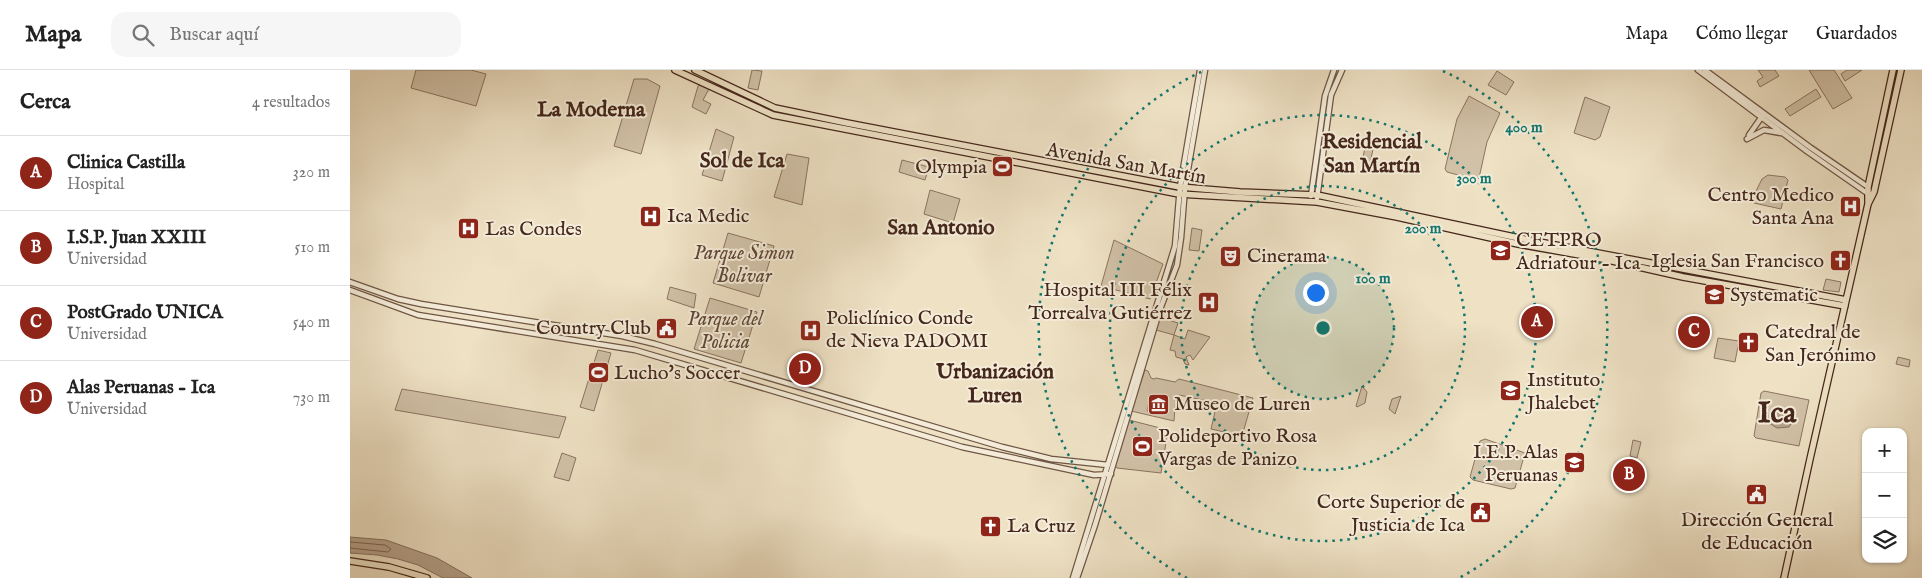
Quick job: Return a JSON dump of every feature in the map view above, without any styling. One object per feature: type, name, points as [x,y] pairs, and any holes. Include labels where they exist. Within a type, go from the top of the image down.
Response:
[{"type":"main road","name":"Avenida San Martín","points":[[675,70],[770,114],[1182,191],[1314,202],[1397,217],[1518,244],[1608,260],[1683,277],[1845,303]]},
{"type":"main road","name":"Avenida San Martín","points":[[695,70],[775,108],[1182,191],[1314,195],[1845,303]]},
{"type":"main road","points":[[1784,578],[1868,204],[1893,70]]},
{"type":"main road","points":[[1870,191],[1901,70]]},
{"type":"main road","points":[[350,562],[389,566],[427,578]]},
{"type":"street","points":[[1073,578],[1100,488],[1108,474],[1108,465],[1175,246],[1200,70]]},
{"type":"street","points":[[1077,578],[1159,312],[1177,265],[1181,238],[1182,191],[1205,70]]},
{"type":"street","points":[[1314,202],[1325,96],[1334,70]]},
{"type":"street","points":[[1314,195],[1331,95],[1342,70]]},
{"type":"street","points":[[1698,70],[1870,191]]},
{"type":"street","points":[[1705,70],[1785,134],[1870,191]]},
{"type":"street","points":[[1763,115],[1747,139],[1764,130],[1785,134]]},
{"type":"street","points":[[350,282],[398,299],[421,304],[622,336],[1034,456],[1108,465]]},
{"type":"street","points":[[350,290],[418,315],[635,350],[962,447],[1094,475],[1108,474]]},
{"type":"street","points":[[1094,475],[1100,482],[1100,488]]},
{"type":"green space","points":[[416,70],[471,70],[486,74],[476,106],[411,88]]},
{"type":"green space","points":[[752,70],[762,71],[758,90],[748,88]]},
{"type":"green space","points":[[1758,70],[1775,70],[1779,76],[1760,87],[1757,81],[1763,77]]},
{"type":"green space","points":[[1809,70],[1834,70],[1852,98],[1833,109]]},
{"type":"green space","points":[[1847,70],[1862,70],[1845,81],[1841,74]]},
{"type":"green space","points":[[1497,71],[1514,82],[1506,95],[1488,85]]},
{"type":"green space","points":[[634,79],[647,79],[660,86],[641,154],[614,146]]},
{"type":"green space","points":[[698,86],[709,89],[703,100],[711,104],[706,114],[692,107]]},
{"type":"green space","points":[[1816,89],[1821,97],[1790,116],[1785,109]]},
{"type":"green space","points":[[1469,96],[1500,113],[1487,142],[1477,180],[1447,172],[1445,169],[1457,119]]},
{"type":"green space","points":[[1585,97],[1610,107],[1600,137],[1595,140],[1574,133]]},
{"type":"green space","points":[[716,129],[734,137],[722,181],[702,175]]},
{"type":"green space","points":[[1365,148],[1373,149],[1370,164],[1362,161]]},
{"type":"green space","points":[[787,154],[809,158],[802,205],[774,197]]},
{"type":"green space","points":[[902,160],[929,167],[925,180],[899,172]]},
{"type":"green space","points":[[1768,175],[1785,177],[1788,180],[1781,209],[1751,201],[1762,179]]},
{"type":"green space","points":[[930,190],[960,199],[953,223],[924,214]]},
{"type":"green space","points":[[1192,228],[1202,230],[1199,251],[1189,250]]},
{"type":"green space","name":"Parque Simon Bolivar","points":[[728,233],[774,246],[759,297],[713,283]]},
{"type":"green space","points":[[1114,240],[1163,264],[1150,299],[1101,286]]},
{"type":"green space","points":[[1826,279],[1841,282],[1839,292],[1823,290]]},
{"type":"green space","points":[[670,287],[696,294],[694,308],[667,299]]},
{"type":"green space","name":"Parque del Policia","points":[[710,298],[757,312],[741,363],[694,349]]},
{"type":"green space","points":[[1159,317],[1178,323],[1174,335],[1156,330]]},
{"type":"green space","points":[[1188,330],[1210,337],[1193,360],[1190,355],[1186,357],[1189,365],[1185,364],[1183,359],[1176,357],[1175,351],[1170,350],[1174,335],[1185,339]]},
{"type":"green space","points":[[1718,338],[1739,341],[1735,362],[1714,358]]},
{"type":"green space","name":"Lucho's Soccer","points":[[598,350],[611,353],[594,411],[580,407]]},
{"type":"green space","points":[[1898,357],[1910,360],[1909,367],[1896,364]]},
{"type":"green space","points":[[1145,370],[1154,379],[1175,382],[1179,379],[1253,398],[1242,436],[1211,429],[1217,403],[1179,395],[1175,407],[1174,421],[1131,411]],"holes":[[[1150,395],[1168,398],[1165,414],[1147,411]]]},
{"type":"green space","points":[[1362,386],[1367,392],[1365,403],[1357,407],[1356,406]]},
{"type":"green space","points":[[402,389],[566,417],[559,438],[395,410]]},
{"type":"green space","points":[[1764,391],[1809,400],[1799,446],[1756,438],[1754,436],[1761,393]]},
{"type":"green space","points":[[1401,396],[1395,414],[1389,409],[1392,399]]},
{"type":"green space","name":"Polideportivo Rosa Vargas de Panizo","points":[[1129,420],[1168,430],[1161,473],[1117,468],[1114,464],[1126,422]]},
{"type":"green space","points":[[1485,439],[1525,453],[1515,488],[1511,489],[1473,480],[1470,477],[1480,441]]},
{"type":"green space","points":[[1633,440],[1641,442],[1637,458],[1630,456]]},
{"type":"green space","points":[[562,453],[576,458],[569,481],[554,477]]},
{"type":"water","points":[[1776,407],[1783,408],[1791,414],[1793,421],[1789,427],[1777,428],[1769,423],[1769,413]]},
{"type":"water","points":[[350,537],[386,540],[437,558],[472,578],[443,578],[418,565],[398,559],[350,553]]},
{"type":"place","name":"Olympia","points":[[1003,167]]},
{"type":"place","name":"Centro Medico Santa Ana","points":[[1850,207]]},
{"type":"place","name":"Ica Medic","points":[[651,216]]},
{"type":"place","name":"Las Condes","points":[[469,229]]},
{"type":"place","name":"CETPRO Adriatour - Ica","points":[[1500,251]]},
{"type":"place","name":"Cinerama","points":[[1231,256]]},
{"type":"place","name":"Iglesia San Francisco","points":[[1840,261]]},
{"type":"place","name":"Systematic","points":[[1714,295]]},
{"type":"place","name":"Hospital III Félix Torrealva Gutiérrez","points":[[1208,302]]},
{"type":"place","name":"Clinica Castilla","points":[[1537,322]]},
{"type":"place","name":"Country Club","points":[[667,328]]},
{"type":"place","name":"Policlínico Conde de Nieva PADOMI","points":[[810,330]]},
{"type":"place","name":"PostGrado UNICA","points":[[1694,332]]},
{"type":"place","name":"Catedral de San Jerónimo","points":[[1749,343]]},
{"type":"place","name":"Alas Peruanas - Ica","points":[[805,369]]},
{"type":"place","name":"Lucho's Soccer","points":[[598,373]]},
{"type":"place","name":"Instituto Jhalebet","points":[[1511,391]]},
{"type":"place","name":"Museo de Luren","points":[[1158,404]]},
{"type":"place","name":"Polideportivo Rosa Vargas de Panizo","points":[[1142,447]]},
{"type":"place","name":"I.E.P. Alas Peruanas","points":[[1574,463]]},
{"type":"place","name":"I.S.P. Juan XXIII","points":[[1629,475]]},
{"type":"place","name":"Dirección General de Educación","points":[[1757,494]]},
{"type":"place","name":"Corte Superior de Justicia de Ica","points":[[1481,513]]},
{"type":"place","name":"La Cruz","points":[[991,526]]},
{"type":"district","name":"La Moderna","points":[[591,110]]},
{"type":"district","name":"Residencial San Martín","points":[[1372,154]]},
{"type":"district","name":"Sol de Ica","points":[[742,161]]},
{"type":"district","name":"San Antonio","points":[[941,228]]},
{"type":"district","name":"Urbanización Luren","points":[[995,384]]},
{"type":"district","name":"Ica","points":[[1777,414]]}]
